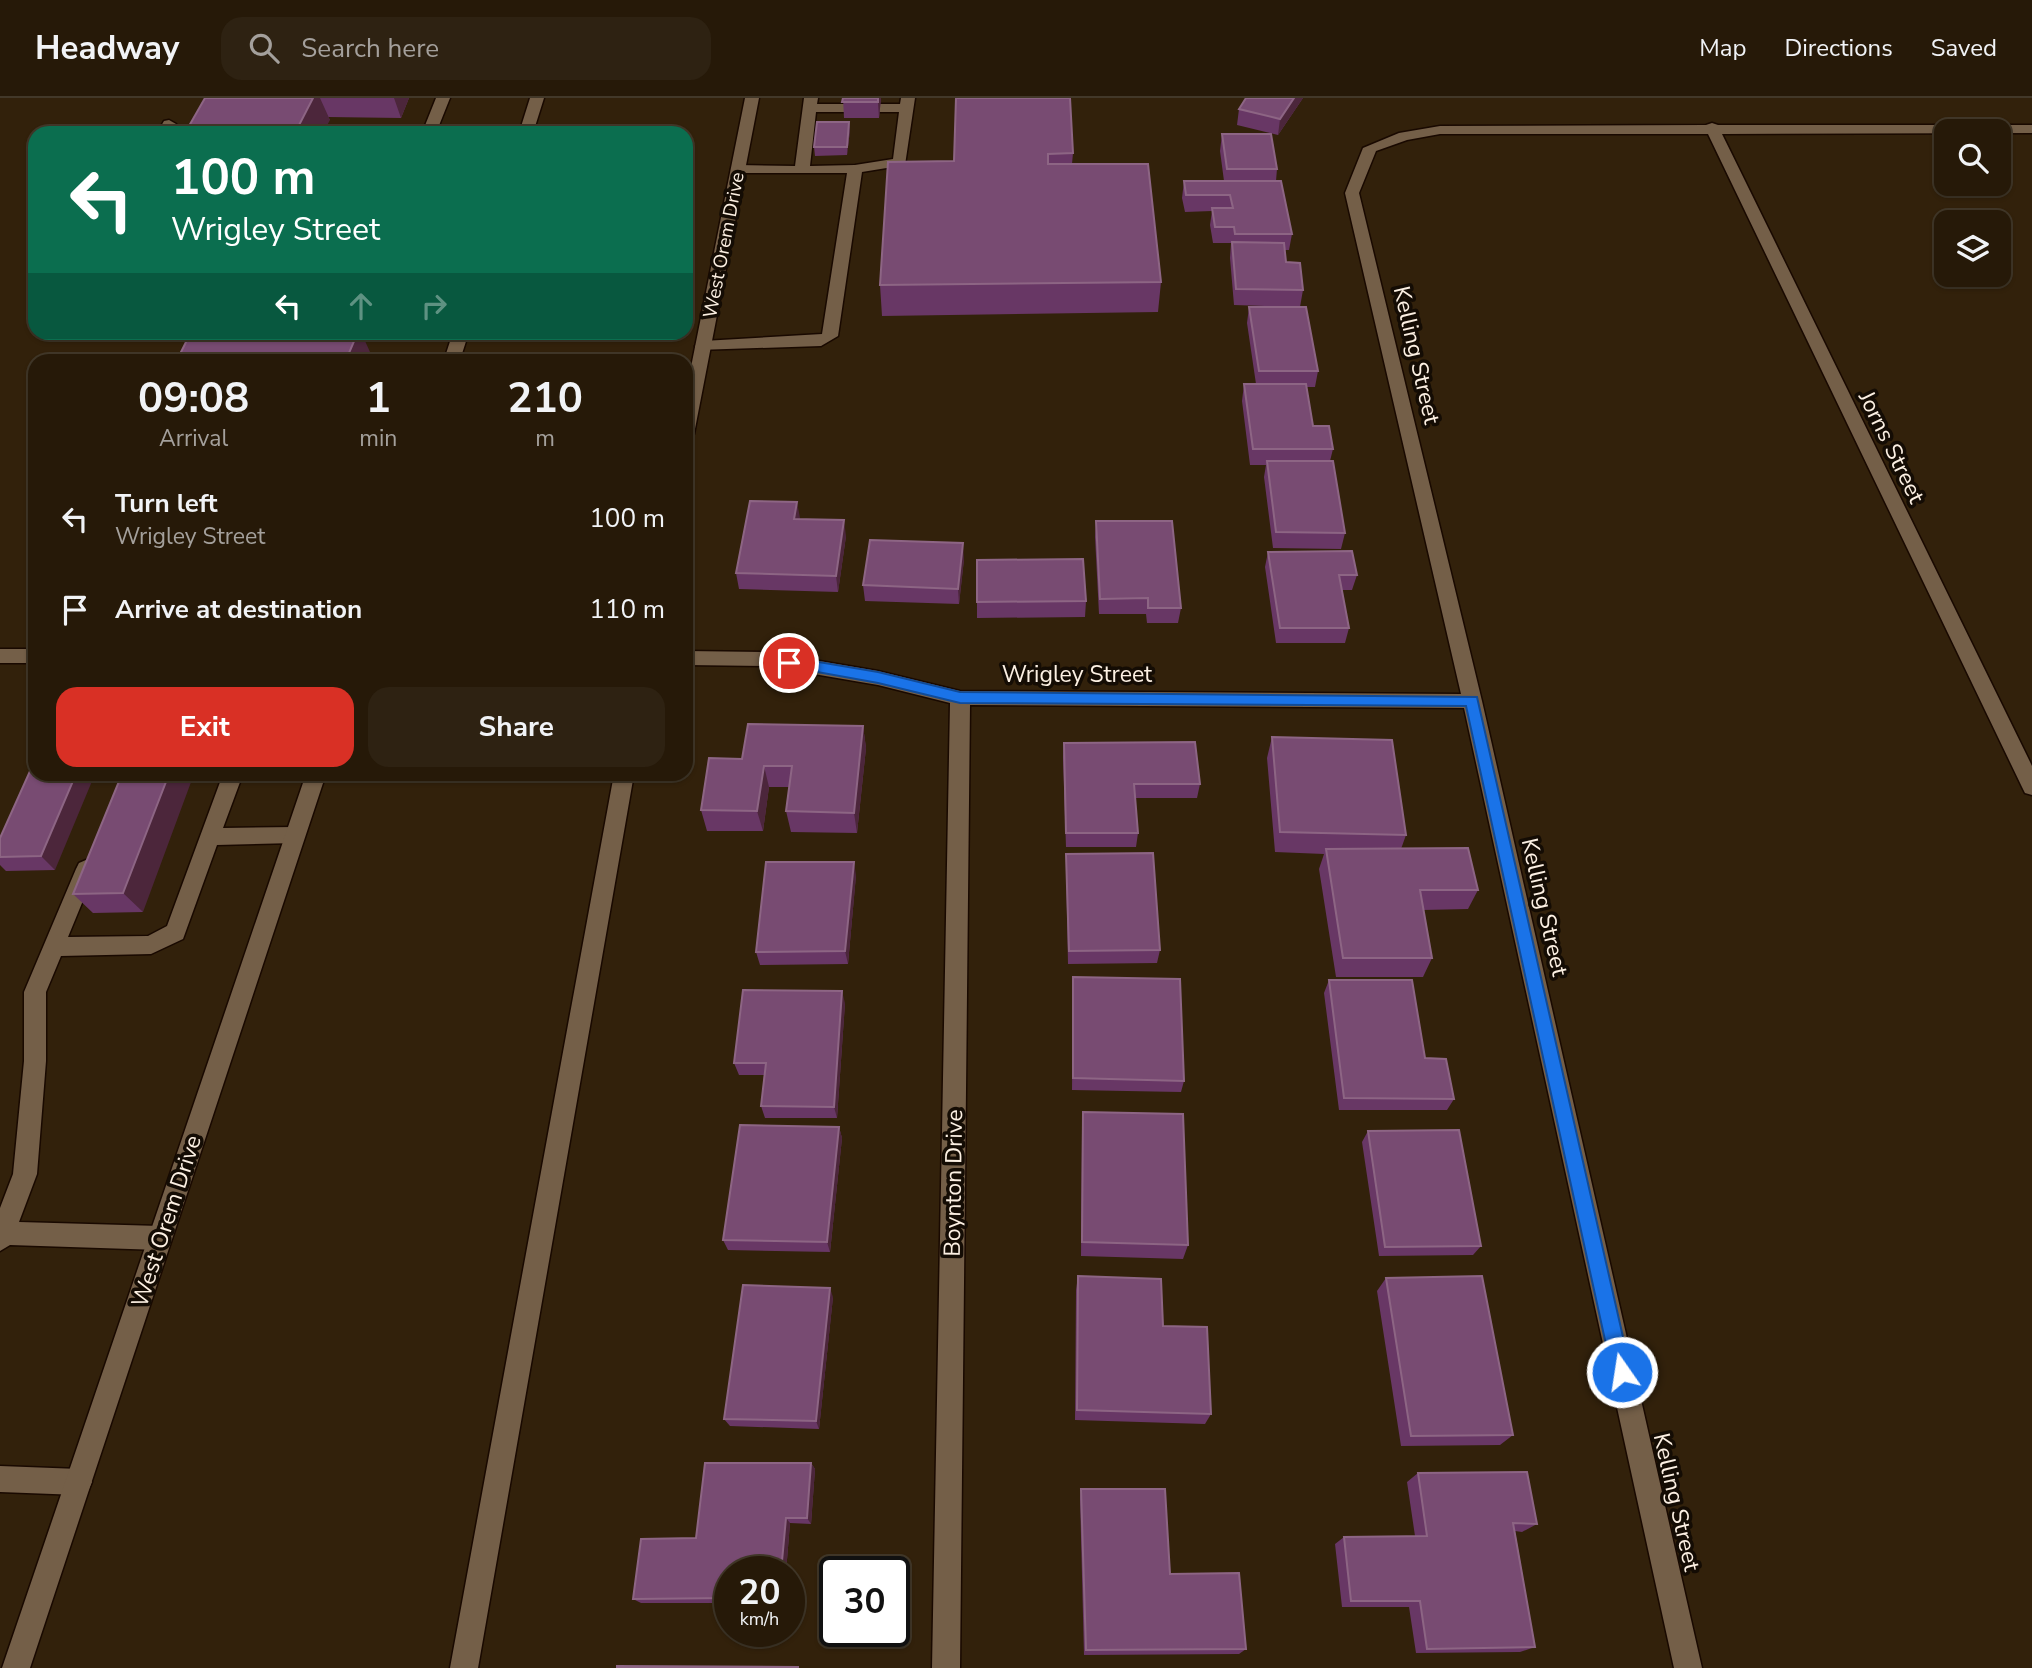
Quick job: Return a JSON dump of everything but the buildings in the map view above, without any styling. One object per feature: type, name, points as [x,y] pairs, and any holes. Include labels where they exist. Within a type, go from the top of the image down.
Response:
[{"type":"street","points":[[432,126],[443,98]]},
{"type":"street","points":[[528,126],[537,98]]},
{"type":"street","name":"West Orem Drive","points":[[693,398],[752,98]]},
{"type":"street","points":[[802,170],[810,103],[845,108]]},
{"type":"street","points":[[738,169],[855,169],[900,162],[907,103],[880,108]]},
{"type":"street","points":[[1712,127],[2032,129]]},
{"type":"street","name":"Kelling Street","points":[[1688,1668],[1472,701],[1352,193],[1370,148],[1404,136],[1440,130],[1712,127]]},
{"type":"street","name":"Jorns Street","points":[[1712,127],[2032,787]]},
{"type":"street","points":[[703,346],[821,341],[830,336],[855,169]]},
{"type":"street","points":[[0,656],[28,656]]},
{"type":"street","name":"Wrigley Street","points":[[693,658],[767,659],[878,678],[960,698],[1472,701]]},
{"type":"street","name":"Boynton Drive","points":[[946,1668],[960,698]]},
{"type":"street","points":[[53,947],[151,945],[175,932],[230,781]]},
{"type":"street","name":"West Orem Drive","points":[[16,1668],[314,781]]},
{"type":"street","points":[[464,1668],[623,781]]},
{"type":"street","points":[[208,837],[295,835]]},
{"type":"street","points":[[95,848],[35,992],[35,1061],[25,1174],[1,1236],[160,1238]]},
{"type":"street","points":[[0,1479],[79,1482]]},
{"type":"route","points":[[789,663],[878,678],[960,698],[1472,701],[1622,1372]]}]
